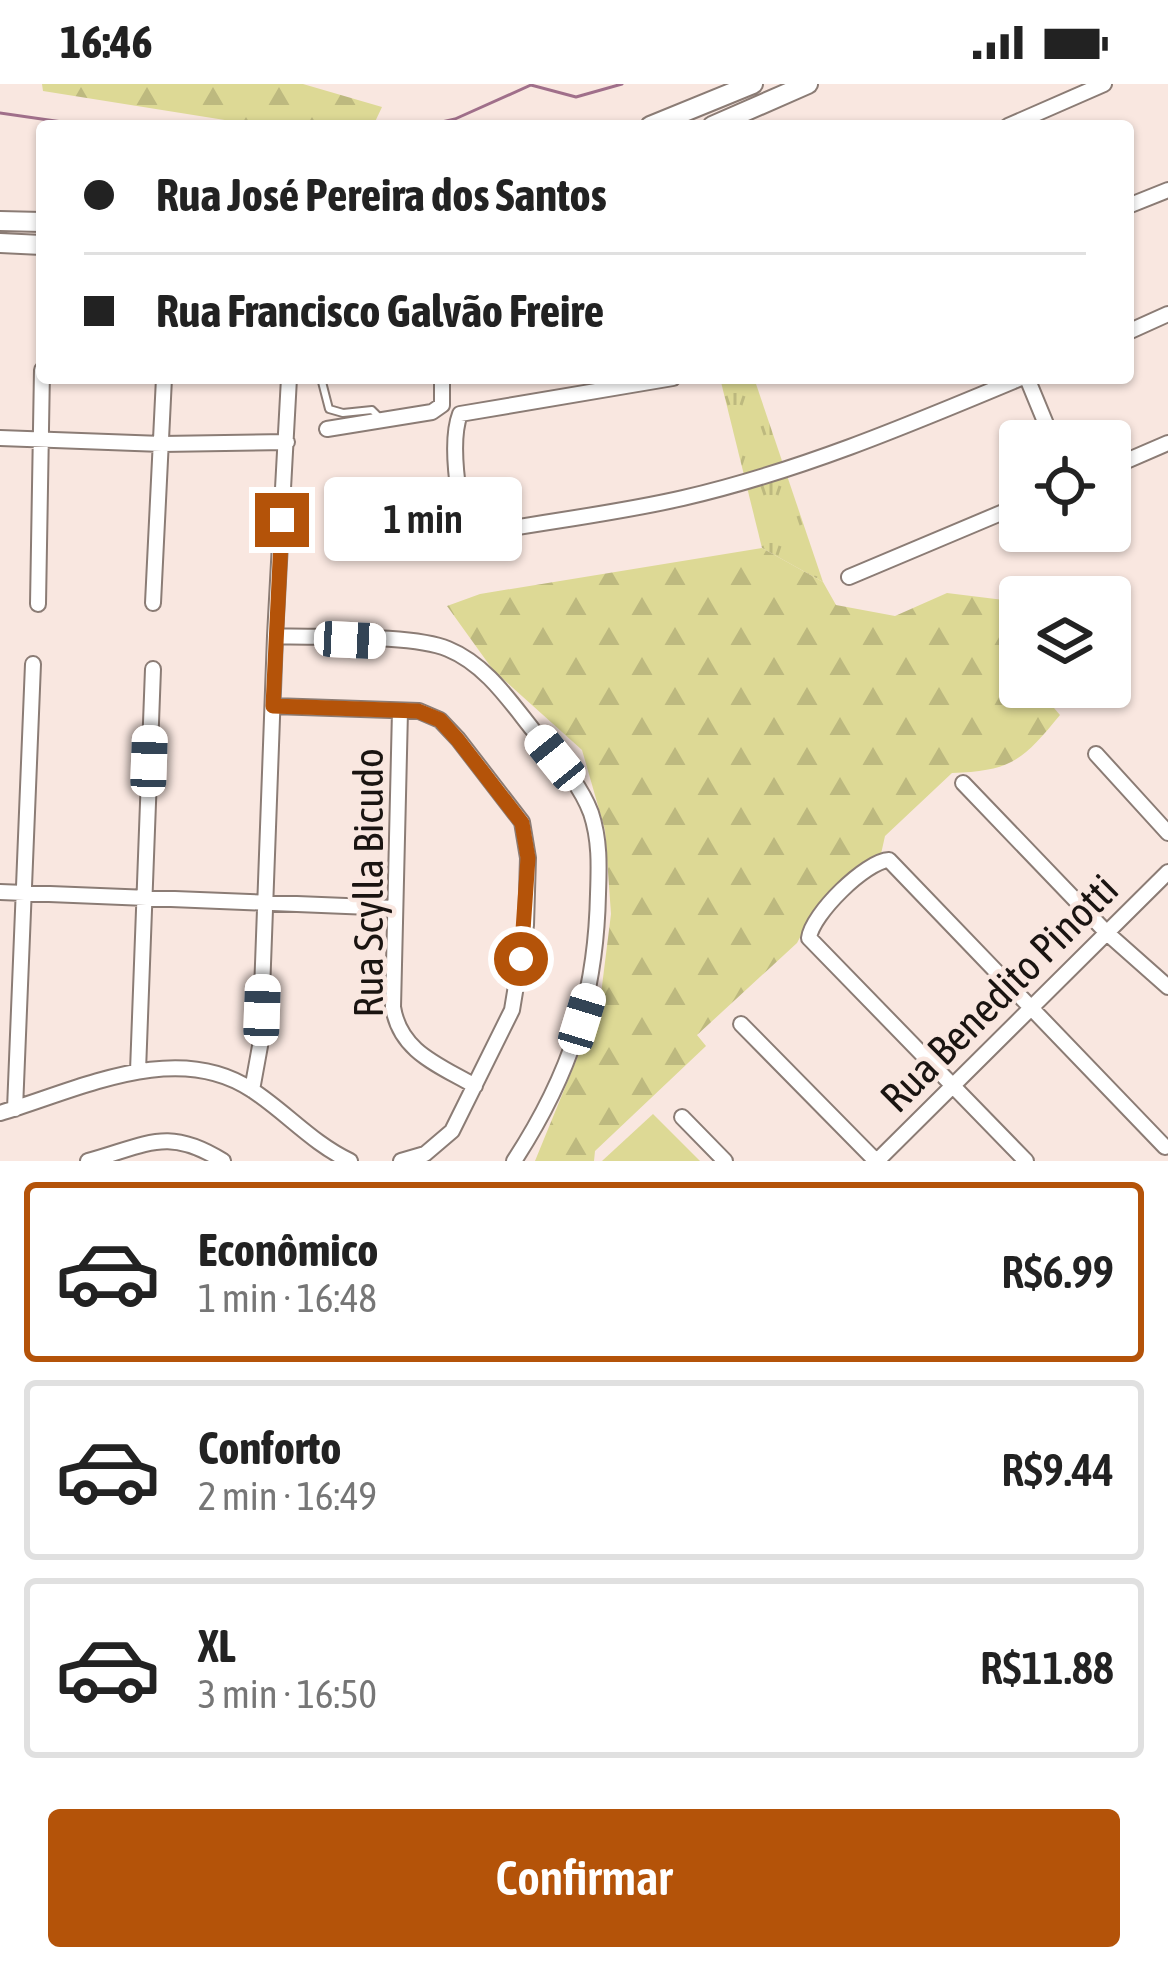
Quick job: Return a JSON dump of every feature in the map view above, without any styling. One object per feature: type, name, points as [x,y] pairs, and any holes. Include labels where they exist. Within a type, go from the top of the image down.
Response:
[{"type":"street","points":[[665,120],[753,84]]},
{"type":"street","points":[[726,120],[808,84]]},
{"type":"street","points":[[1022,120],[1104,84]]},
{"type":"street","points":[[1134,204],[1168,190]]},
{"type":"street","points":[[0,221],[36,222]]},
{"type":"street","points":[[0,243],[36,245]]},
{"type":"street","points":[[1134,329],[1168,314]]},
{"type":"street","points":[[38,604],[41,384]]},
{"type":"street","points":[[153,603],[164,384]]},
{"type":"street","points":[[252,1090],[260,1046],[274,636],[289,384]]},
{"type":"street","points":[[327,429],[438,410],[443,384]]},
{"type":"street","points":[[636,384],[464,411],[456,420],[458,485],[464,519],[472,531],[680,499],[872,439],[1009,384]]},
{"type":"street","points":[[1027,384],[1043,420]]},
{"type":"street","points":[[0,438],[162,444],[287,442]]},
{"type":"street","points":[[1131,458],[1168,443]]},
{"type":"street","points":[[849,577],[999,514]]},
{"type":"street","points":[[274,636],[426,643],[468,660],[507,698],[579,788],[589,808],[599,857],[598,935],[591,991],[556,1089],[514,1161]]},
{"type":"street","points":[[33,664],[8,1111],[138,1071],[202,1069],[252,1090],[317,1144],[350,1161]]},
{"type":"street","points":[[138,1071],[153,670]]},
{"type":"street","points":[[273,706],[418,711],[440,720],[508,801],[528,843],[526,925],[517,993],[504,1030],[452,1131],[425,1154],[401,1161]]},
{"type":"street","name":"Rua Scylla Bicudo","points":[[400,711],[396,1025],[412,1049],[476,1085]]},
{"type":"street","points":[[1096,754],[1168,833]]},
{"type":"street","points":[[963,783],[1107,933],[1168,987]]},
{"type":"street","points":[[1026,1161],[809,938],[817,917],[872,864],[890,860],[1165,1147]]},
{"type":"street","name":"Rua Benedito Pinotti","points":[[877,1161],[1168,872]]},
{"type":"street","points":[[0,892],[395,908]]},
{"type":"street","points":[[741,1024],[877,1161]]},
{"type":"street","points":[[682,1117],[725,1161]]},
{"type":"street","points":[[88,1161],[177,1139],[196,1144],[223,1161]]},
{"type":"lane","points":[[322,384],[328,409],[344,413],[372,410],[382,419]]},
{"type":"green space","points":[[42,84],[303,84],[382,107],[376,120],[225,120],[43,91]]},
{"type":"green space","points":[[721,384],[756,384],[823,582],[762,548]]},
{"type":"green space","points":[[762,548],[823,582],[836,605],[895,616],[947,593],[999,599],[999,708],[1054,708],[1060,715],[1015,760],[952,773],[885,836],[881,854],[807,924],[797,943],[697,1035],[706,1046],[595,1151],[594,1161],[535,1161],[600,1002],[611,914],[605,830],[582,750],[493,670],[447,606],[480,594]]},
{"type":"green space","points":[[653,1114],[700,1161],[602,1161]]},
{"type":"waterway","points":[[451,120],[531,85],[576,97],[622,84]]},
{"type":"waterway","points":[[0,113],[48,120]]},
{"type":"route","points":[[282,520],[273,706],[418,711],[440,720],[522,823],[528,858],[521,959]]}]
